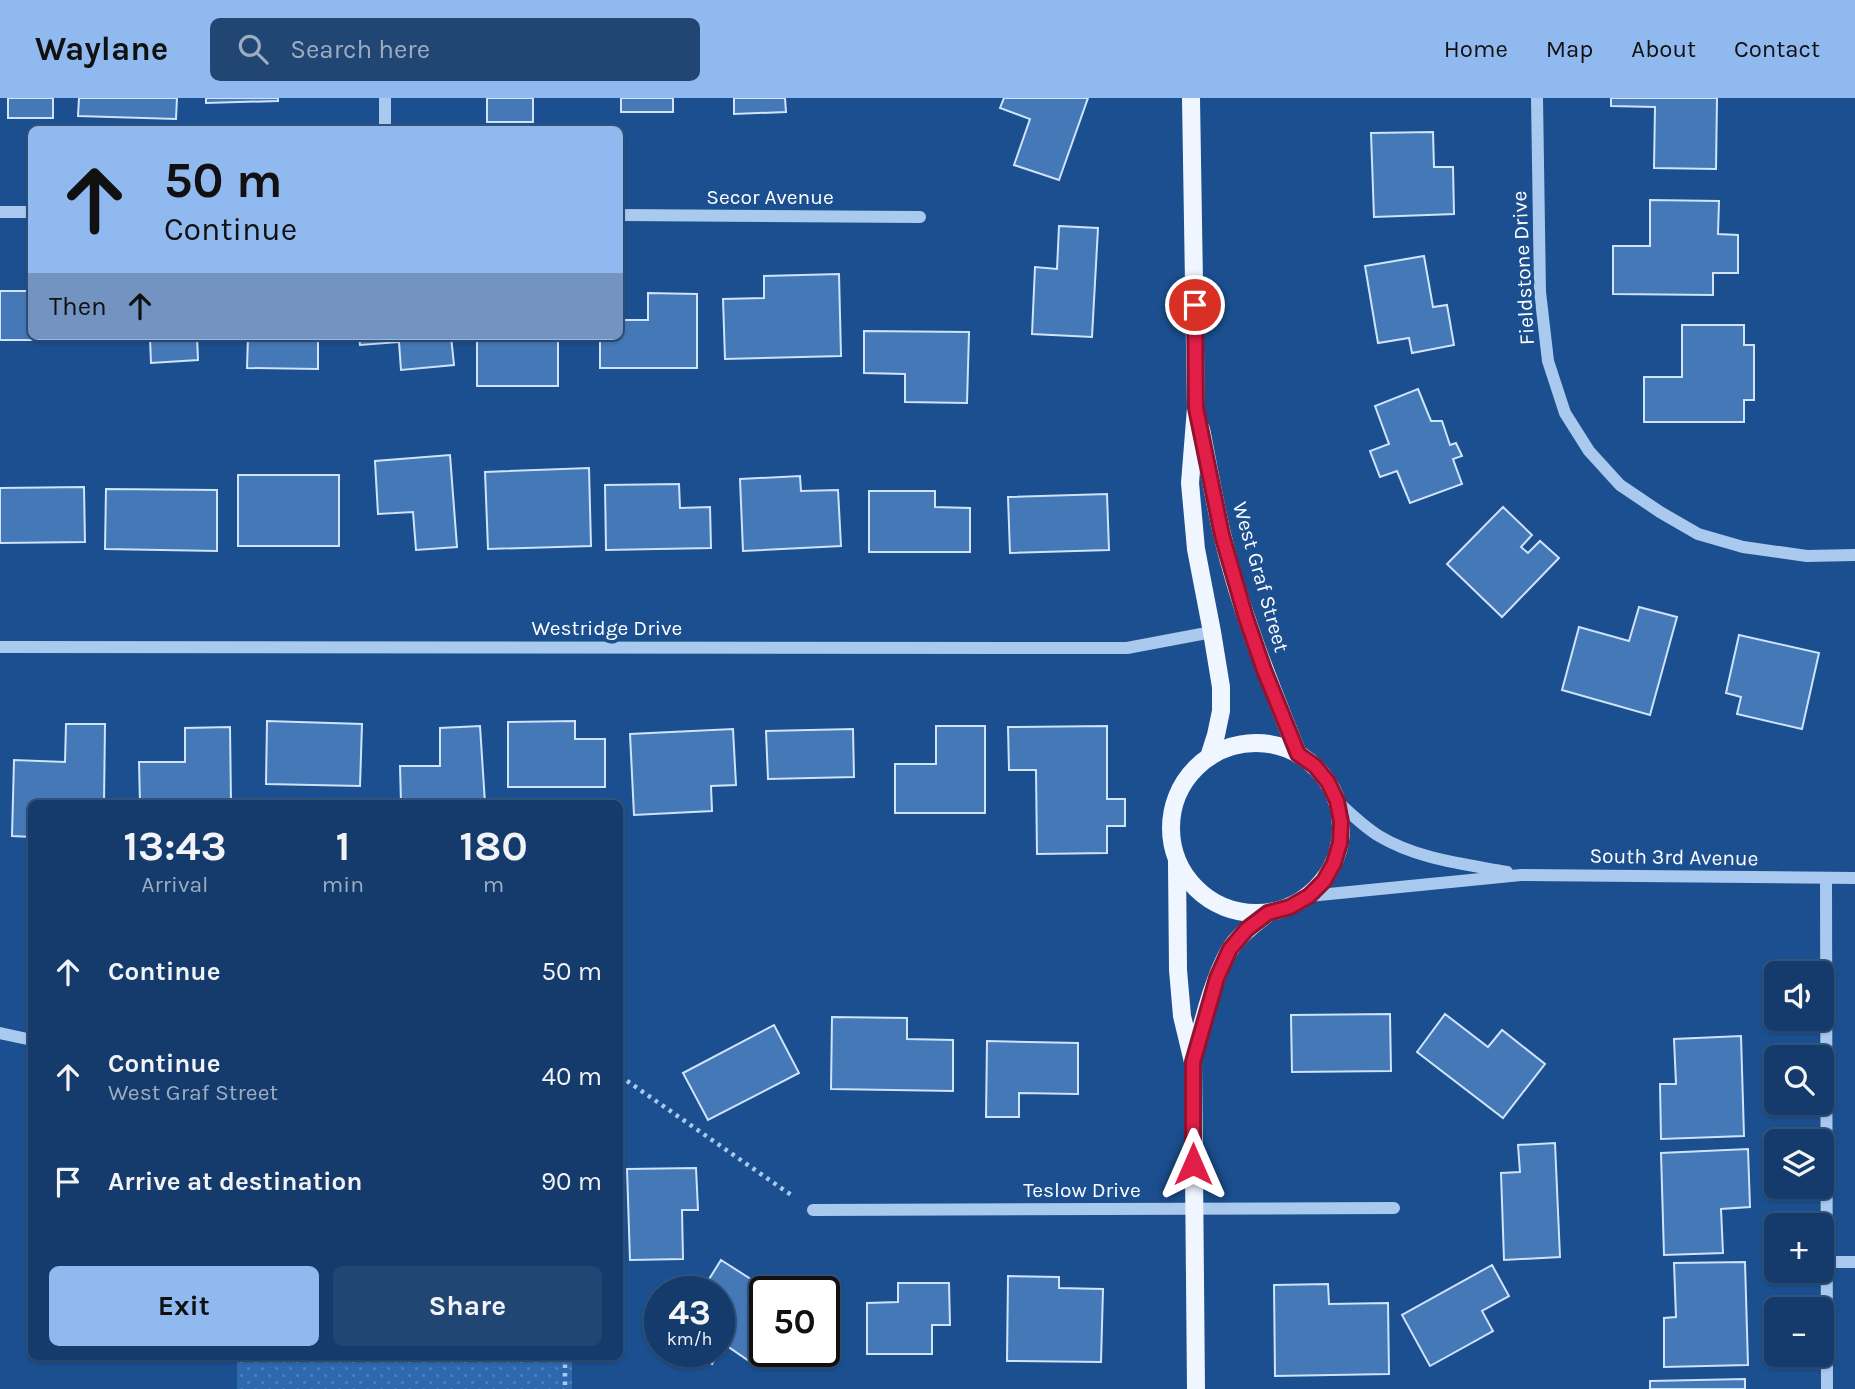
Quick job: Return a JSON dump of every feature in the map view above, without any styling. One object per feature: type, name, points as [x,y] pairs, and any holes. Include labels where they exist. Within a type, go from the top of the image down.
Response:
[{"type":"main road","name":"West Graf Street","points":[[1192,98],[1196,408],[1190,483],[1196,549],[1221,687],[1221,711],[1209,757]]},
{"type":"main road","name":"West Graf Street","points":[[1196,408],[1222,535],[1246,618],[1298,754]]},
{"type":"main road","points":[[1253,743],[1276,745],[1298,754],[1315,766],[1328,782],[1337,801],[1341,822],[1340,843],[1334,863],[1324,881],[1309,896],[1290,907],[1268,913],[1245,913],[1223,907],[1203,896],[1187,879],[1177,859],[1171,837],[1172,815],[1178,792],[1191,773],[1209,757],[1230,747],[1253,743]]},
{"type":"main road","points":[[1177,859],[1178,970],[1182,1016],[1193,1062],[1196,1389]]},
{"type":"main road","points":[[1193,1062],[1217,978],[1230,949],[1247,929],[1268,913]]},
{"type":"street","points":[[385,98],[385,126]]},
{"type":"street","name":"Fieldstone Drive","points":[[1537,98],[1540,292],[1548,361],[1565,413],[1589,451],[1620,485],[1698,534],[1743,547],[1807,556],[1855,555]]},
{"type":"street","points":[[0,212],[28,212]]},
{"type":"street","name":"Secor Avenue","points":[[623,215],[920,217]]},
{"type":"street","name":"Westridge Drive","points":[[0,647],[1127,648],[1212,632]]},
{"type":"street","name":"South 3rd Avenue","points":[[1337,801],[1381,838],[1412,851],[1521,875]]},
{"type":"street","name":"South 3rd Avenue","points":[[1309,896],[1521,875],[1855,878]]},
{"type":"street","points":[[1826,878],[1827,1213]]},
{"type":"street","points":[[0,1033],[28,1039]]},
{"type":"street","name":"Teslow Drive","points":[[813,1210],[1394,1208]]},
{"type":"street","points":[[1834,1262],[1855,1262]]},
{"type":"street","points":[[1827,1283],[1827,1389]]},
{"type":"path","points":[[623,1078],[813,1210]]},
{"type":"path","points":[[565,1360],[565,1389]]},
{"type":"shaded area","points":[[237,1360],[572,1360],[572,1389],[237,1389]]},
{"type":"building","points":[[8,98],[53,98],[53,118],[8,118]]},
{"type":"building","points":[[79,98],[177,98],[176,119],[78,116]]},
{"type":"building","points":[[206,98],[278,98],[278,101],[206,103]]},
{"type":"building","points":[[487,98],[533,98],[533,122],[487,122]]},
{"type":"building","points":[[621,98],[673,98],[673,112],[621,112]]},
{"type":"building","points":[[734,98],[785,98],[786,112],[734,114]]},
{"type":"building","points":[[1004,98],[1088,98],[1059,180],[1014,165],[1030,119],[1000,108]]},
{"type":"building","points":[[1611,98],[1717,98],[1716,169],[1654,168],[1655,107],[1611,106]]},
{"type":"building","points":[[1433,132],[1434,167],[1453,167],[1454,214],[1374,217],[1371,133]]},
{"type":"building","points":[[1650,200],[1719,201],[1718,234],[1738,235],[1738,273],[1713,273],[1713,295],[1613,294],[1613,246],[1650,246]]},
{"type":"building","points":[[1059,226],[1098,228],[1092,337],[1032,334],[1035,267],[1057,269]]},
{"type":"building","points":[[1424,256],[1433,307],[1447,305],[1454,345],[1412,353],[1409,338],[1378,343],[1365,266]]},
{"type":"building","points":[[839,274],[841,356],[725,359],[723,299],[764,298],[764,276]]},
{"type":"building","points":[[0,291],[28,291],[28,340],[0,340]]},
{"type":"building","points":[[648,293],[697,294],[697,368],[600,368],[600,340],[623,340],[623,320],[648,320]]},
{"type":"building","points":[[1682,325],[1744,325],[1744,345],[1754,345],[1754,400],[1744,400],[1744,422],[1644,422],[1644,377],[1682,377]]},
{"type":"building","points":[[864,331],[969,332],[967,403],[905,402],[905,374],[864,373]]},
{"type":"building","points":[[150,340],[197,340],[198,360],[151,363]]},
{"type":"building","points":[[248,340],[318,340],[318,369],[247,368]]},
{"type":"building","points":[[359,340],[451,340],[454,365],[401,370],[399,342],[360,345]]},
{"type":"building","points":[[477,340],[558,340],[558,386],[477,386]]},
{"type":"building","points":[[1418,389],[1431,421],[1442,421],[1450,445],[1456,443],[1462,456],[1453,459],[1462,484],[1410,503],[1397,471],[1380,477],[1370,451],[1389,444],[1375,406]]},
{"type":"building","points":[[450,455],[457,547],[416,550],[413,512],[378,514],[375,461]]},
{"type":"building","points":[[589,468],[591,546],[488,549],[485,472]]},
{"type":"building","points":[[238,475],[339,475],[339,546],[238,546]]},
{"type":"building","points":[[800,476],[801,491],[838,490],[841,546],[743,551],[740,479]]},
{"type":"building","points":[[679,484],[680,508],[710,507],[711,548],[606,550],[605,485]]},
{"type":"building","points":[[84,487],[85,542],[0,543],[0,488]]},
{"type":"building","points":[[106,489],[217,490],[217,551],[105,549]]},
{"type":"building","points":[[869,491],[935,491],[935,507],[970,508],[970,552],[869,552]]},
{"type":"building","points":[[1107,494],[1109,550],[1010,553],[1008,497]]},
{"type":"building","points":[[1503,507],[1532,535],[1521,547],[1528,553],[1540,541],[1559,558],[1502,617],[1447,564]]},
{"type":"building","points":[[1639,607],[1677,617],[1650,715],[1562,690],[1579,627],[1629,641]]},
{"type":"building","points":[[1739,635],[1819,653],[1802,729],[1737,714],[1741,697],[1726,693]]},
{"type":"building","points":[[267,721],[362,724],[360,786],[266,784]]},
{"type":"building","points":[[575,721],[575,739],[605,739],[605,787],[508,787],[508,722]]},
{"type":"building","points":[[66,724],[105,724],[104,800],[28,800],[28,837],[12,836],[14,760],[65,762]]},
{"type":"building","points":[[480,726],[485,800],[401,800],[400,766],[440,766],[440,728]]},
{"type":"building","points":[[936,726],[985,726],[985,813],[895,813],[895,764],[936,764]]},
{"type":"building","points":[[1107,726],[1107,799],[1125,799],[1125,826],[1107,826],[1107,853],[1037,854],[1036,770],[1009,770],[1008,727]]},
{"type":"building","points":[[230,727],[231,800],[140,800],[139,762],[185,762],[185,728]]},
{"type":"building","points":[[733,729],[736,785],[711,786],[712,811],[634,815],[630,734]]},
{"type":"building","points":[[853,729],[854,777],[768,779],[766,731]]},
{"type":"building","points":[[1390,1014],[1391,1071],[1292,1072],[1291,1015]]},
{"type":"building","points":[[1445,1014],[1488,1047],[1502,1030],[1545,1064],[1503,1118],[1417,1052]]},
{"type":"building","points":[[832,1017],[907,1018],[907,1039],[953,1040],[953,1091],[831,1089]]},
{"type":"building","points":[[774,1025],[799,1073],[708,1120],[683,1073]]},
{"type":"building","points":[[1741,1036],[1744,1136],[1661,1139],[1660,1084],[1676,1084],[1674,1039]]},
{"type":"building","points":[[987,1041],[1078,1043],[1078,1094],[1019,1093],[1019,1117],[986,1117]]},
{"type":"building","points":[[1555,1143],[1560,1257],[1504,1260],[1501,1173],[1520,1172],[1518,1145]]},
{"type":"building","points":[[1748,1149],[1750,1207],[1721,1209],[1723,1253],[1664,1255],[1661,1153]]},
{"type":"building","points":[[696,1168],[698,1210],[682,1210],[683,1259],[630,1260],[627,1169]]},
{"type":"building","points":[[721,1260],[749,1278],[749,1361],[735,1351],[735,1276],[711,1276]]},
{"type":"building","points":[[1745,1262],[1748,1365],[1664,1367],[1664,1318],[1676,1317],[1674,1263]]},
{"type":"building","points":[[1492,1265],[1509,1296],[1482,1311],[1493,1331],[1430,1366],[1402,1315]]},
{"type":"building","points":[[1008,1276],[1059,1277],[1059,1288],[1103,1289],[1101,1362],[1007,1361]]},
{"type":"building","points":[[898,1283],[949,1283],[950,1325],[932,1325],[932,1354],[867,1354],[867,1303],[898,1302]]},
{"type":"building","points":[[1328,1284],[1329,1304],[1388,1303],[1389,1374],[1275,1376],[1274,1285]]},
{"type":"building","points":[[1745,1379],[1745,1389],[1650,1389],[1650,1381]]},
{"type":"route","points":[[1193,1164],[1193,1062],[1217,978],[1230,949],[1247,929],[1268,913],[1290,907],[1309,896],[1324,881],[1334,863],[1340,843],[1341,822],[1337,801],[1328,782],[1315,766],[1298,754],[1264,670],[1222,535],[1196,408],[1195,305]]}]
